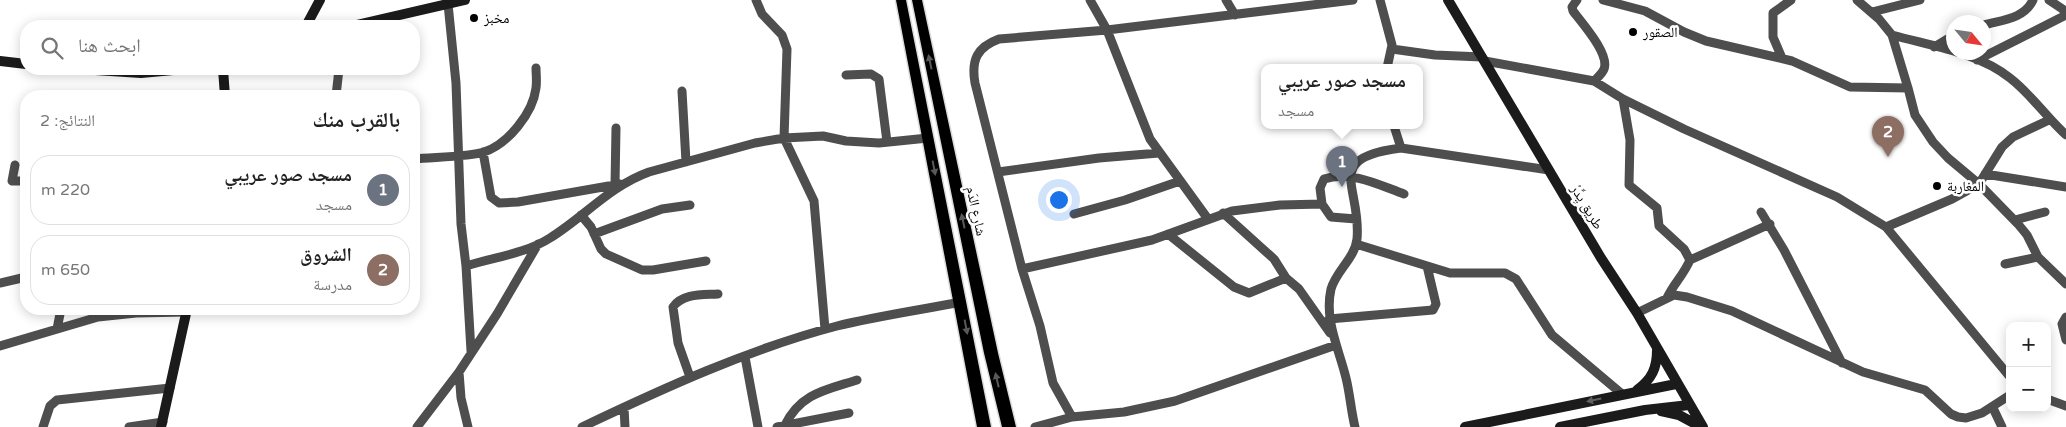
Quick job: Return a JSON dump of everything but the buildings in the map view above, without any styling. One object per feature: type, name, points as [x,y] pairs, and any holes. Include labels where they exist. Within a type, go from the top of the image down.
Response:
[{"type":"main road","points":[[901,0],[984,427]]},
{"type":"main road","name":"شارع الدَم","points":[[917,0],[991,353],[1009,427]]},
{"type":"street","points":[[309,20],[320,0]]},
{"type":"street","points":[[378,20],[465,0]]},
{"type":"street","points":[[756,0],[762,14],[782,35],[787,49],[784,138],[814,201],[825,329]]},
{"type":"street","points":[[1090,0],[1107,30],[1150,139],[1208,219]]},
{"type":"street","points":[[1226,0],[1235,15]]},
{"type":"street","points":[[1072,418],[1052,383],[1040,326],[1022,268],[973,74],[973,63],[978,51],[999,39],[1107,30],[1353,0]]},
{"type":"street","points":[[1380,0],[1392,45],[1388,64]]},
{"type":"street","name":"طريق يِدِّرْ","points":[[1448,0],[1601,258],[1637,313],[1702,427]]},
{"type":"street","points":[[1577,0],[1572,7],[1573,11],[1598,48],[1605,63],[1603,72],[1594,81]]},
{"type":"street","points":[[1603,0],[1645,11],[1684,32],[1706,41],[1782,58],[1800,64],[1850,87],[1908,88]]},
{"type":"street","points":[[1782,58],[1771,36],[1771,21],[1775,10],[1791,0]]},
{"type":"street","points":[[1857,0],[1872,12],[1892,35],[1915,114],[1933,142],[2015,220],[2027,235],[2038,257],[2065,281]]},
{"type":"street","points":[[1872,12],[1920,0]]},
{"type":"street","points":[[1991,23],[2021,15],[2027,11],[2033,0]]},
{"type":"street","points":[[1991,52],[2064,16],[2064,10],[2049,0]]},
{"type":"street","points":[[448,4],[454,66],[461,224],[466,266],[471,351]]},
{"type":"street","points":[[1892,35],[1946,51]]},
{"type":"street","points":[[1934,47],[1946,40]]},
{"type":"street","points":[[1392,49],[1484,59],[1594,81],[1624,99],[1684,129],[1837,197],[1886,227],[2006,372]]},
{"type":"street","points":[[1976,60],[2009,78],[2066,135]]},
{"type":"street","points":[[0,61],[20,63]]},
{"type":"street","points":[[420,158],[483,152],[502,143],[519,126],[535,93],[536,68]]},
{"type":"street","points":[[846,75],[867,74],[876,76],[879,80],[887,142]]},
{"type":"street","points":[[223,75],[225,90]]},
{"type":"street","points":[[336,90],[338,75]]},
{"type":"street","points":[[682,92],[686,162]]},
{"type":"street","points":[[1624,99],[1630,140],[1629,184],[1657,208],[1660,226],[1684,249],[1690,260]]},
{"type":"street","points":[[1886,227],[1952,199],[1979,184],[1995,156],[2013,137],[2049,120]]},
{"type":"street","points":[[616,128],[618,184]]},
{"type":"street","points":[[1395,129],[1401,148]]},
{"type":"street","points":[[483,152],[489,191],[491,197],[499,203],[518,202],[618,184],[636,176],[686,162],[755,143],[784,138],[823,136],[861,143],[928,138]]},
{"type":"street","points":[[1355,427],[1346,380],[1329,318],[1329,296],[1332,285],[1356,244],[1356,219],[1350,176],[1357,160],[1366,153],[1401,148],[1549,170]]},
{"type":"street","points":[[998,172],[1089,159],[1159,153]]},
{"type":"street","points":[[16,165],[12,181],[20,181]]},
{"type":"street","points":[[1985,174],[2066,187]]},
{"type":"street","points":[[1356,219],[1331,217],[1322,204],[1319,189],[1323,180],[1330,176],[1350,176],[1404,194]]},
{"type":"street","points":[[1074,214],[1125,200],[1180,181]]},
{"type":"street","points":[[466,266],[538,244],[581,215],[618,184]]},
{"type":"street","points":[[1022,268],[1118,248],[1168,234],[1222,213],[1280,205],[1322,204]]},
{"type":"street","points":[[594,234],[662,209],[690,205]]},
{"type":"street","points":[[1761,212],[1770,224],[1842,363]]},
{"type":"street","points":[[2015,220],[2045,212]]},
{"type":"street","points":[[1222,213],[1274,259],[1286,278],[1299,289],[1335,342]]},
{"type":"street","points":[[581,215],[606,254],[642,270],[653,270],[706,261]]},
{"type":"street","points":[[1667,298],[1673,284],[1682,277],[1690,260],[1770,224]]},
{"type":"street","points":[[1168,234],[1234,287],[1249,294],[1286,278]]},
{"type":"street","points":[[416,427],[459,372],[497,314],[538,244]]},
{"type":"street","points":[[1356,244],[1450,273],[1491,272],[1512,275],[1552,335],[1622,394]]},
{"type":"street","points":[[2004,264],[2038,257]]},
{"type":"street","points":[[1329,318],[1433,310],[1436,304],[1427,266]]},
{"type":"street","points":[[0,283],[20,278]]},
{"type":"street","points":[[690,377],[678,343],[674,303],[682,298],[718,294]]},
{"type":"street","points":[[1637,313],[1674,295],[1718,305],[1863,372],[1925,390],[1932,394],[1953,416],[1960,419],[1980,415],[2006,398]]},
{"type":"street","points":[[582,427],[690,377],[825,329],[961,302]]},
{"type":"street","points":[[57,329],[60,315]]},
{"type":"street","points":[[0,346],[102,317],[120,315]]},
{"type":"street","points":[[129,427],[162,424],[186,315]]},
{"type":"street","points":[[2066,317],[2062,324],[2066,340]]},
{"type":"street","points":[[1035,427],[1072,418],[1124,412],[1175,401],[1335,342]]},
{"type":"street","points":[[1635,392],[1651,380],[1655,373],[1657,349]]},
{"type":"street","points":[[745,356],[758,427]]},
{"type":"street","points":[[459,372],[461,398],[468,427]]},
{"type":"street","points":[[781,426],[804,399],[858,380]]},
{"type":"street","points":[[1465,427],[1676,384]]},
{"type":"street","points":[[43,427],[50,406],[57,400],[170,388]]},
{"type":"street","points":[[2051,400],[2066,406]]},
{"type":"street","points":[[1560,427],[1645,410],[1689,405]]},
{"type":"street","points":[[624,406],[625,427]]},
{"type":"street","points":[[1992,408],[2002,427]]},
{"type":"street","points":[[1645,410],[1672,413],[1702,427]]},
{"type":"street","points":[[781,426],[849,414]]},
{"type":"place","name":"مخبز","points":[[474,18]]},
{"type":"place","name":"الصقور","points":[[1633,32]]},
{"type":"place","name":"الشروق","points":[[1888,157]]},
{"type":"place","name":"المغاربة","points":[[1937,186]]},
{"type":"place","name":"مسجد صور عريبي","points":[[1342,187]]}]
